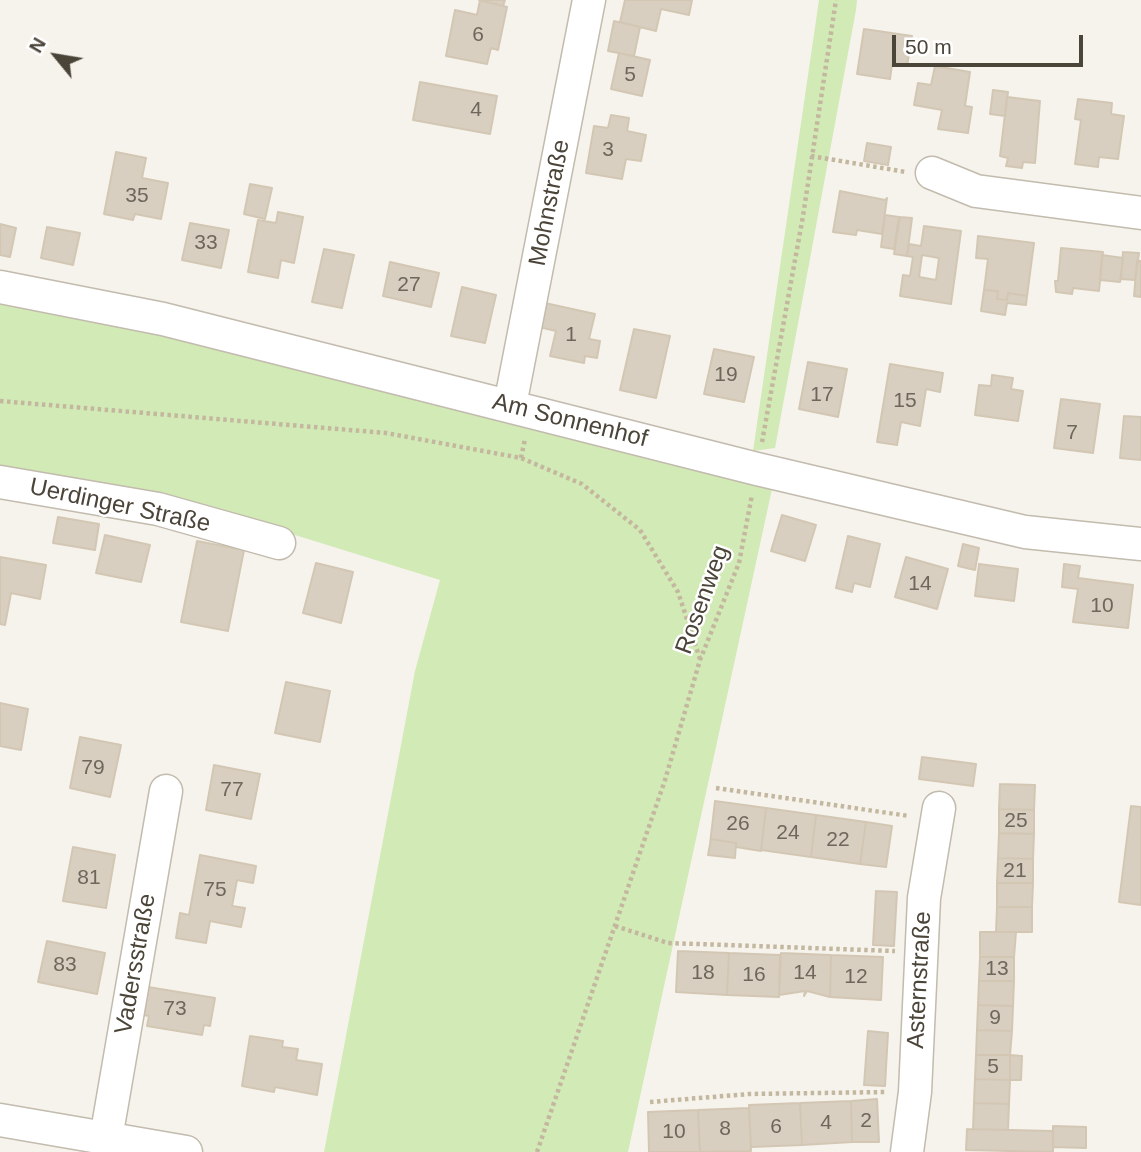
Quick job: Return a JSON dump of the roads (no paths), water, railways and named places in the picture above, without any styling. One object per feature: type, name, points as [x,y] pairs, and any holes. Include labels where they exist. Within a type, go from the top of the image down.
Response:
[{"type":"street","name":"Mohnstraße","points":[[510,405],[589,0]]},
{"type":"street","points":[[932,173],[976,191],[1141,214]]},
{"type":"street","name":"Am Sonnenhof","points":[[0,287],[163,319],[757,469],[1025,532],[1141,544]]},
{"type":"street","name":"Uerdinger Straße","points":[[0,485],[158,509],[279,543]]},
{"type":"street","name":"Vadersstraße","points":[[106,1138],[166,790]]},
{"type":"street","name":"Asternstraße","points":[[907,1152],[915,1091],[924,898],[938,814]]},
{"type":"street","points":[[0,1120],[187,1152]]}]
